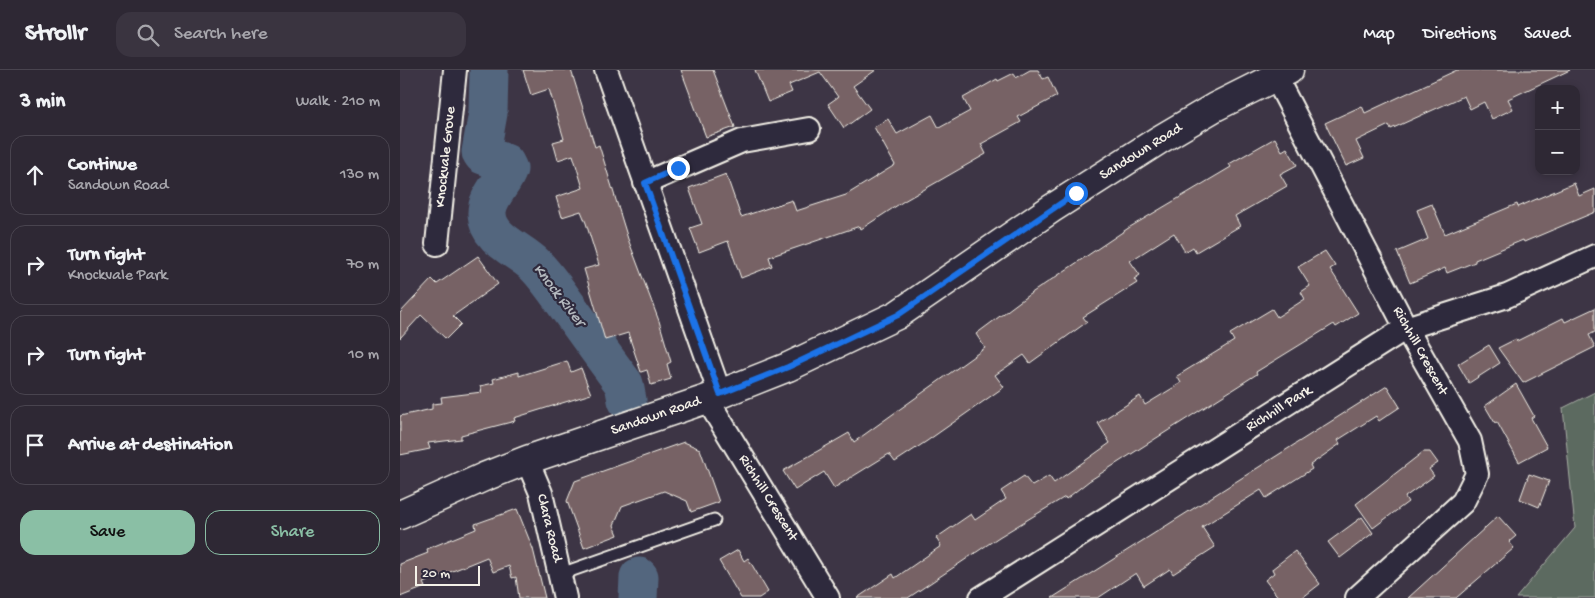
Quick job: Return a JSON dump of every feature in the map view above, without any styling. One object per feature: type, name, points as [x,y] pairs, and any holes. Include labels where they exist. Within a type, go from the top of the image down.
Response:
[{"type":"street","name":"Knockvale Grove","points":[[437,244],[454,70]]},
{"type":"street","name":"Richhill Crescent","points":[[606,70],[645,183],[713,396],[828,598]]},
{"type":"street","name":"Richhill Crescent","points":[[1282,73],[1406,328],[1470,441],[1477,474],[1463,502],[1357,598]]},
{"type":"street","name":"Sandown Road","points":[[400,515],[484,477],[528,460],[713,396],[788,367],[898,315],[1051,209],[1159,140],[1282,73]]},
{"type":"street","points":[[645,183],[742,141],[809,129]]},
{"type":"street","name":"Richhill Park","points":[[981,598],[1406,328],[1506,296],[1595,256]]},
{"type":"street","name":"Clara Road","points":[[528,460],[541,493],[565,598]]},
{"type":"lane","points":[[561,574],[714,520]]},
{"type":"green space","points":[[1595,392],[1595,598],[1516,598],[1575,528],[1563,408]]},
{"type":"building","points":[[523,70],[571,70],[595,147],[599,145],[628,239],[659,321],[671,362],[667,364],[671,379],[651,385],[647,370],[641,372],[628,333],[605,340],[584,269],[599,265],[586,223],[581,211],[562,217],[556,197],[583,188],[573,155],[558,160],[553,142],[564,139],[549,89],[531,95]]},
{"type":"building","points":[[681,70],[713,70],[735,127],[706,137]]},
{"type":"building","points":[[755,70],[876,70],[853,86],[870,109],[844,128],[828,104],[838,97],[820,72],[789,85],[792,92],[768,102]]},
{"type":"building","points":[[1030,70],[1038,70],[1043,79],[1048,77],[1057,96],[1018,117],[1021,122],[981,144],[986,154],[904,201],[861,229],[860,226],[769,257],[772,266],[741,278],[728,241],[699,252],[690,228],[702,224],[689,188],[726,174],[741,217],[792,200],[796,211],[846,195],[895,165],[874,127],[888,119],[897,134],[932,115],[939,128],[970,111],[963,98],[997,79],[998,81],[1014,73],[1016,78]]},
{"type":"building","points":[[1457,70],[1570,70],[1508,99],[1513,109],[1492,119],[1484,102],[1470,109],[1464,96],[1391,129],[1389,125],[1356,141],[1364,158],[1346,166],[1325,123],[1362,106],[1365,113]]},
{"type":"building","points":[[1275,138],[1282,151],[1287,148],[1297,165],[1280,174],[1287,186],[1235,216],[1240,226],[1196,252],[1193,247],[1185,252],[1174,233],[1130,261],[1140,275],[1134,279],[1137,283],[1083,317],[1087,322],[1030,363],[1024,355],[995,375],[1004,387],[927,441],[895,462],[889,454],[834,488],[824,472],[795,490],[783,471],[849,433],[854,442],[985,348],[976,334],[1027,296],[1130,227],[1231,167],[1229,164]]},
{"type":"building","points":[[1574,183],[1579,196],[1595,189],[1595,212],[1524,242],[1523,240],[1447,273],[1445,268],[1410,283],[1397,252],[1428,239],[1417,210],[1432,204],[1445,234],[1517,204],[1518,207]]},
{"type":"building","points":[[1325,251],[1335,266],[1330,269],[1358,313],[1336,327],[1334,324],[1256,372],[1257,374],[1089,481],[1066,499],[1065,497],[999,537],[908,598],[857,598],[893,574],[895,578],[941,546],[936,538],[971,514],[975,520],[1006,499],[1001,491],[1024,476],[1032,486],[1049,476],[1054,483],[1110,443],[1098,423],[1140,396],[1145,405],[1181,383],[1177,376],[1234,341],[1230,334],[1272,309],[1277,317],[1305,299],[1301,292],[1310,286],[1298,267]]},
{"type":"building","points":[[478,256],[498,284],[453,316],[461,324],[446,339],[421,315],[400,338],[400,313],[432,279],[437,284]]},
{"type":"building","points":[[1595,308],[1595,332],[1589,335],[1595,347],[1523,383],[1498,348],[1516,339],[1517,341],[1563,318],[1565,322]]},
{"type":"building","points":[[1489,345],[1500,363],[1469,383],[1458,364]]},
{"type":"building","points":[[567,361],[571,372],[581,368],[591,394],[514,418],[515,421],[461,435],[461,439],[428,443],[430,449],[400,455],[400,416],[432,409],[432,404],[442,403],[441,397],[482,392],[480,386],[494,383],[493,379],[519,372],[519,376]]},
{"type":"building","points":[[1516,384],[1534,416],[1531,418],[1547,447],[1519,462],[1497,422],[1495,423],[1485,406]]},
{"type":"building","points":[[1387,386],[1400,407],[1379,421],[1376,416],[1338,440],[1340,444],[1310,465],[1312,469],[1266,498],[1261,490],[1202,527],[1215,547],[1173,574],[1170,569],[1144,586],[1136,573],[1098,598],[1052,598]]},
{"type":"building","points":[[684,442],[700,449],[719,502],[691,512],[687,501],[664,491],[622,506],[614,525],[618,535],[584,548],[567,501],[575,481]]},
{"type":"building","points":[[1423,452],[1430,452],[1438,463],[1429,469],[1434,476],[1405,497],[1408,502],[1373,528],[1356,504]]},
{"type":"building","points":[[1529,474],[1549,481],[1539,507],[1520,499]]},
{"type":"building","points":[[517,509],[533,549],[545,598],[519,598],[516,577],[512,578],[509,566],[493,572],[487,557],[423,583],[425,587],[400,597],[400,564],[428,553],[427,549],[476,529],[475,524]]},
{"type":"building","points":[[1498,516],[1516,536],[1509,542],[1514,548],[1456,598],[1408,598]]},
{"type":"building","points":[[1362,517],[1373,533],[1340,558],[1328,542]]},
{"type":"building","points":[[738,550],[744,561],[748,558],[768,592],[759,598],[741,598],[719,561]]},
{"type":"building","points":[[1295,551],[1320,584],[1302,598],[1279,598],[1265,580],[1274,573],[1272,569]]},
{"type":"waterway","name":"Knock River","points":[[489,70],[488,113],[481,152],[483,155],[505,163],[508,169],[489,202],[487,208],[489,223],[498,237],[535,265],[549,281],[624,384],[627,400]]},
{"type":"waterway","name":"Knock River","points":[[638,598],[639,577]]},
{"type":"route","points":[[678,168],[645,183],[720,394],[788,367],[898,315],[1076,193]]}]
